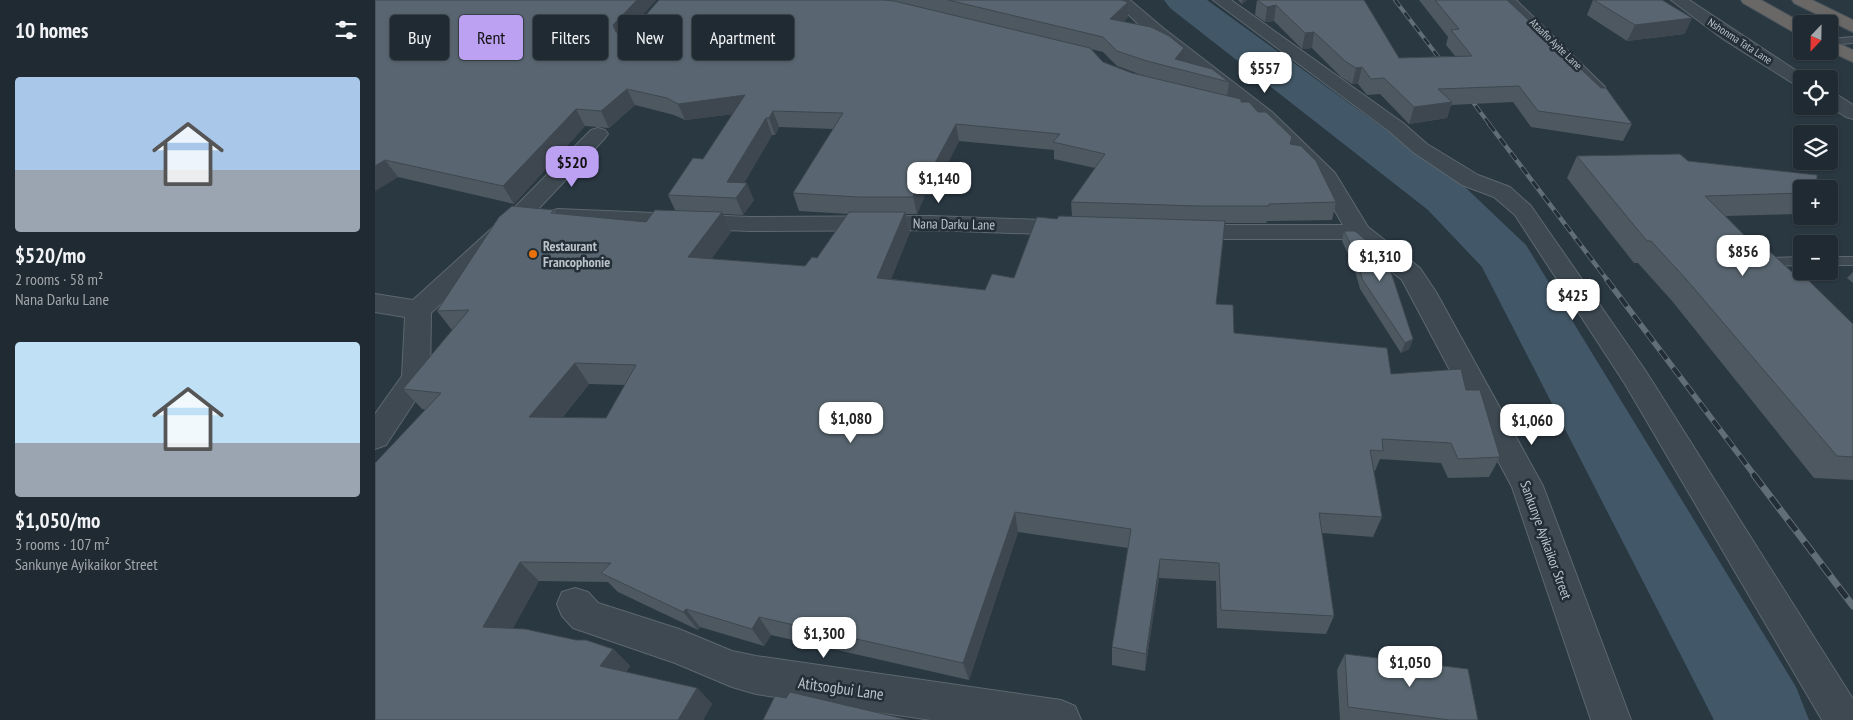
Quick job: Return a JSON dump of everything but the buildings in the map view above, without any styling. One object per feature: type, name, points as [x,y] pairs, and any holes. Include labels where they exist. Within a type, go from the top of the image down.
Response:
[{"type":"highway","points":[[1749,0],[1793,25]]},
{"type":"highway","points":[[1800,0],[1853,27]]},
{"type":"highway","points":[[1838,48],[1853,57]]},
{"type":"street","name":"Sankunye Ayikaikor Street","points":[[1121,0],[1157,32],[1265,116],[1327,178],[1359,232],[1411,274],[1423,292],[1527,486],[1611,720]]},
{"type":"street","name":"Nshonma Tata Lane","points":[[1679,0],[1729,35],[1793,75]]},
{"type":"street","points":[[1239,7],[1396,126],[1420,148],[1470,180],[1502,192],[1523,211],[1635,376],[1844,720]]},
{"type":"street","points":[[1223,104],[1265,116]]},
{"type":"street","points":[[1838,104],[1853,113]]},
{"type":"street","points":[[375,437],[416,378],[418,310],[519,216],[598,134]]},
{"type":"street","name":"Nana Darku Lane","points":[[519,216],[751,224],[931,223],[1088,228]]},
{"type":"street","points":[[1166,231],[1359,232]]},
{"type":"street","points":[[375,303],[418,310]]},
{"type":"street","name":"Atitsogbui Lane","points":[[575,604],[586,616],[679,648],[732,670],[1061,720]]},
{"type":"lane","name":"Ataafio Ayite Lane","points":[[1511,0],[1602,89]]},
{"type":"lane","points":[[1838,42],[1853,40]]},
{"type":"lane","points":[[1770,262],[1793,261]]},
{"type":"lane","points":[[1838,261],[1853,261]]},
{"type":"waterway","points":[[1183,0],[1447,199],[1506,258],[1763,720]]},
{"type":"railway","points":[[1395,0],[1446,67]]},
{"type":"railway","points":[[1466,93],[1490,125]]},
{"type":"railway","points":[[1489,124],[1608,281]]},
{"type":"railway","points":[[1607,280],[1755,476]]},
{"type":"railway","points":[[1754,475],[1853,606]]},
{"type":"place","name":"Restaurant Francophonie","points":[[533,254]]}]
